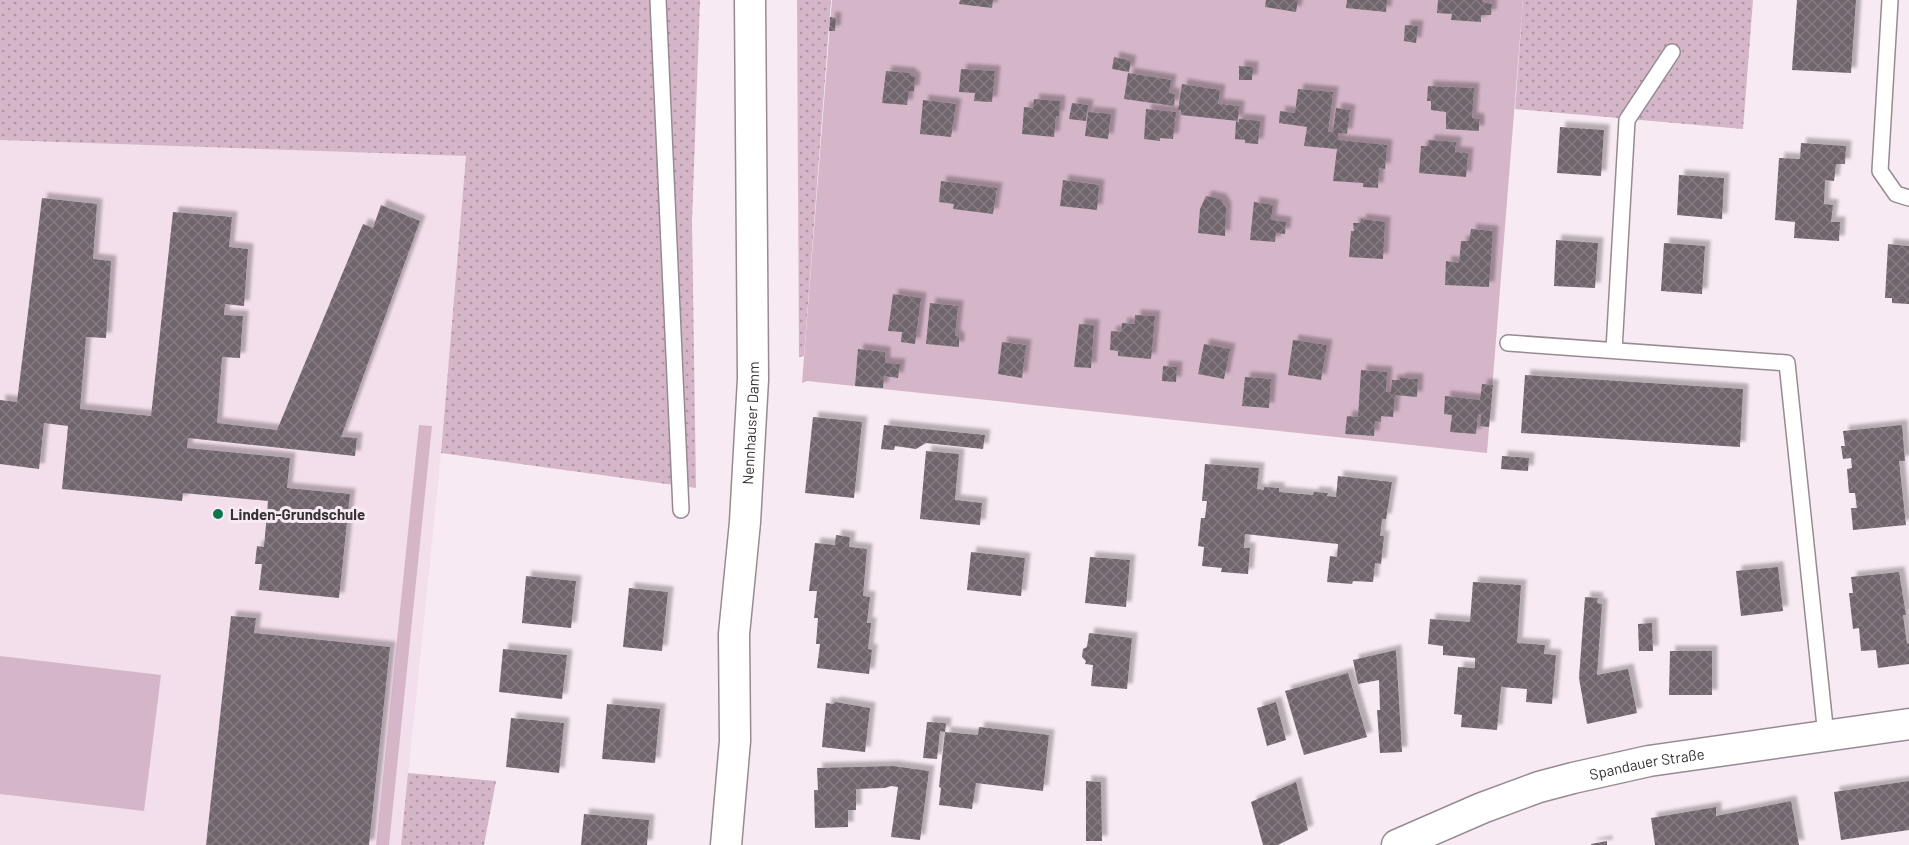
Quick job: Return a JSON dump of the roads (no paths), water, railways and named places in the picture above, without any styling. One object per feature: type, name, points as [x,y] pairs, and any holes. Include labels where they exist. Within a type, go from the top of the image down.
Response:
[{"type":"street","name":"Nennhauser Damm","points":[[726,845],[735,741],[734,634],[745,522],[753,379],[750,0]]},
{"type":"street","name":"Spandauer Straße","points":[[1397,845],[1482,808],[1539,787],[1573,778],[1649,761],[1909,724]]},
{"type":"lane","points":[[658,0],[681,510]]},
{"type":"lane","points":[[1890,0],[1880,171],[1896,194],[1909,198]]},
{"type":"lane","points":[[1614,350],[1627,120],[1672,52]]},
{"type":"lane","points":[[1508,343],[1787,363],[1826,736]]},
{"type":"place","name":"Linden-Grundschule","points":[[218,514]]}]
